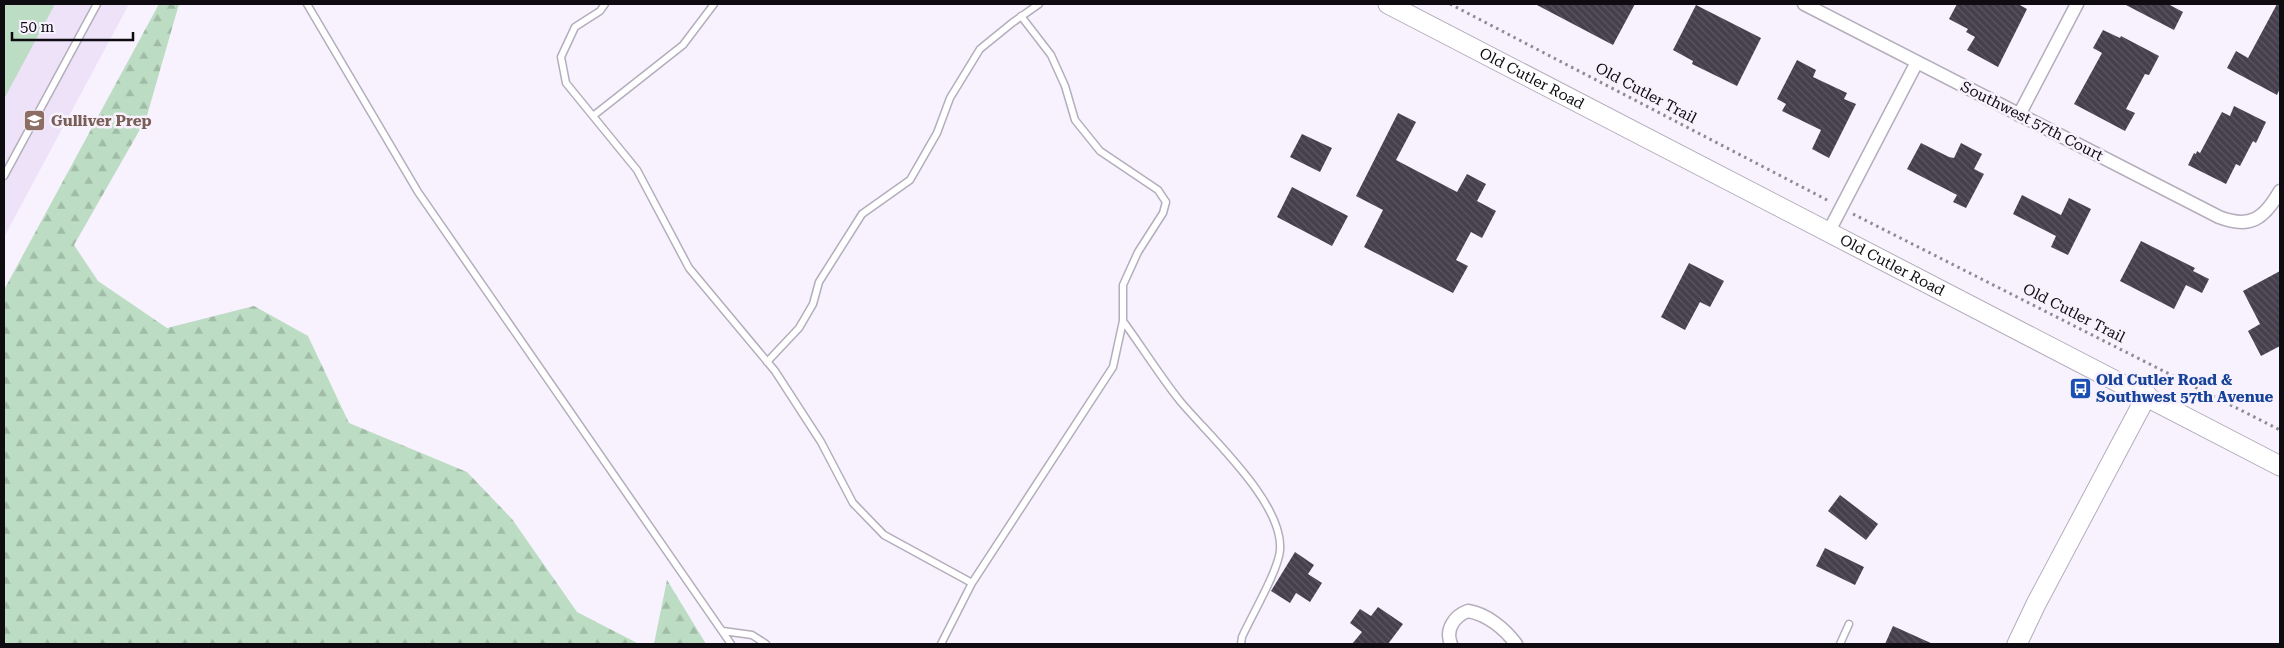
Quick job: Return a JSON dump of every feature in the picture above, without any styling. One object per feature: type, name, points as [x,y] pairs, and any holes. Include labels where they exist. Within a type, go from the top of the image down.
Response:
[{"type":"main road","name":"Old Cutler Road","points":[[1388,4],[2280,466]]},
{"type":"main road","points":[[2016,644],[2146,395]]},
{"type":"street","name":"Southwest 57th Court","points":[[1804,4],[2218,217],[2242,223],[2254,221],[2262,215],[2280,191]]},
{"type":"street","points":[[2019,115],[2077,4]]},
{"type":"street","points":[[1828,233],[1917,62]]},
{"type":"street","points":[[1451,644],[1449,632],[1452,623],[1468,611],[1480,614],[1491,621],[1516,644]]},
{"type":"lane","points":[[4,176],[97,4]]},
{"type":"lane","points":[[307,4],[418,192],[731,644]]},
{"type":"lane","points":[[605,4],[600,11],[575,27],[561,57],[566,83],[637,170],[689,268],[775,371],[821,442],[853,503],[884,535],[972,583]]},
{"type":"lane","points":[[593,116],[683,45],[714,4]]},
{"type":"lane","points":[[767,362],[799,328],[813,304],[819,282],[862,214],[910,180],[937,133],[950,98],[980,49],[1039,4]]},
{"type":"lane","points":[[941,644],[972,583],[1113,367],[1123,321],[1124,284],[1138,252],[1163,213],[1166,202],[1158,190],[1100,151],[1075,120],[1065,86],[1051,55],[1021,16]]},
{"type":"lane","points":[[1123,321],[1180,401],[1242,471],[1274,517],[1280,550],[1272,574],[1242,637],[1241,644]]},
{"type":"lane","points":[[1840,644],[1848,624]]},
{"type":"lane","points":[[723,631],[752,635],[766,644]]},
{"type":"path","name":"Old Cutler Trail","points":[[1450,4],[1831,202]]},
{"type":"path","name":"Old Cutler Trail","points":[[1858,216],[2280,430]]},
{"type":"shaded area","name":"Gulliver Prep","points":[[4,4],[129,4],[4,237]]},
{"type":"green space","points":[[4,4],[55,4],[4,99]]},
{"type":"green space","points":[[159,4],[179,4],[146,119],[74,245],[98,281],[167,328],[254,306],[308,336],[349,423],[467,472],[512,519],[577,612],[639,644],[4,644],[4,290]]},
{"type":"green space","points":[[667,580],[706,644],[654,644]]},
{"type":"building","points":[[1535,4],[1635,4],[1613,45]]},
{"type":"building","points":[[1957,4],[2018,4],[2027,9],[1998,67],[1967,50],[1975,37],[1966,32],[1968,29],[1949,19]]},
{"type":"building","points":[[2124,4],[2168,4],[2183,12],[2174,30]]},
{"type":"building","points":[[2277,4],[2280,4],[2280,88],[2277,95],[2227,68],[2236,51],[2248,58]]},
{"type":"building","points":[[1696,5],[1761,38],[1737,86],[1692,64],[1693,61],[1673,50]]},
{"type":"building","points":[[2103,30],[2120,38],[2121,36],[2159,56],[2149,75],[2145,74],[2126,109],[2135,113],[2125,131],[2074,104],[2102,53],[2093,48]]},
{"type":"building","points":[[1797,60],[1816,70],[1813,77],[1847,93],[1844,99],[1856,104],[1829,158],[1812,149],[1821,130],[1782,111],[1786,104],[1777,99]]},
{"type":"building","points":[[2234,106],[2266,122],[2256,143],[2253,141],[2240,166],[2236,164],[2226,184],[2188,165],[2194,153],[2196,154],[2197,151],[2200,153],[2222,112],[2230,116]]},
{"type":"building","points":[[1398,113],[1416,122],[1396,160],[1457,192],[1467,174],[1486,184],[1477,201],[1496,211],[1482,238],[1471,232],[1456,260],[1468,266],[1453,293],[1364,247],[1383,210],[1356,196]]},
{"type":"building","points":[[1302,134],[1332,148],[1320,172],[1290,157]]},
{"type":"building","points":[[1921,143],[1954,158],[1961,143],[1982,154],[1974,169],[1984,174],[1966,208],[1953,202],[1957,195],[1907,169]]},
{"type":"building","points":[[1292,187],[1348,216],[1332,246],[1277,217]]},
{"type":"building","points":[[2022,195],[2061,215],[2069,198],[2091,209],[2068,255],[2051,247],[2056,236],[2013,214]]},
{"type":"building","points":[[2141,241],[2195,268],[2193,271],[2209,279],[2202,293],[2186,285],[2174,309],[2120,281]]},
{"type":"building","points":[[1689,263],[1724,281],[1710,307],[1700,302],[1685,330],[1661,317]]},
{"type":"building","points":[[2280,271],[2280,346],[2261,356],[2248,331],[2260,324],[2243,291]]},
{"type":"building","points":[[1840,495],[1878,524],[1866,540],[1828,511]]},
{"type":"building","points":[[1825,548],[1864,567],[1855,585],[1816,566]]},
{"type":"building","points":[[1295,552],[1314,565],[1308,574],[1322,583],[1310,602],[1296,593],[1290,603],[1271,591]]},
{"type":"building","points":[[1378,607],[1403,624],[1388,644],[1352,644],[1362,632],[1350,623],[1360,609],[1371,616]]},
{"type":"building","points":[[1893,626],[1933,644],[1885,644]]},
{"type":"place","name":"Gulliver Prep","points":[[35,121]]},
{"type":"place","name":"Old Cutler Road & Southwest 57th Avenue","points":[[2080,389]]}]
